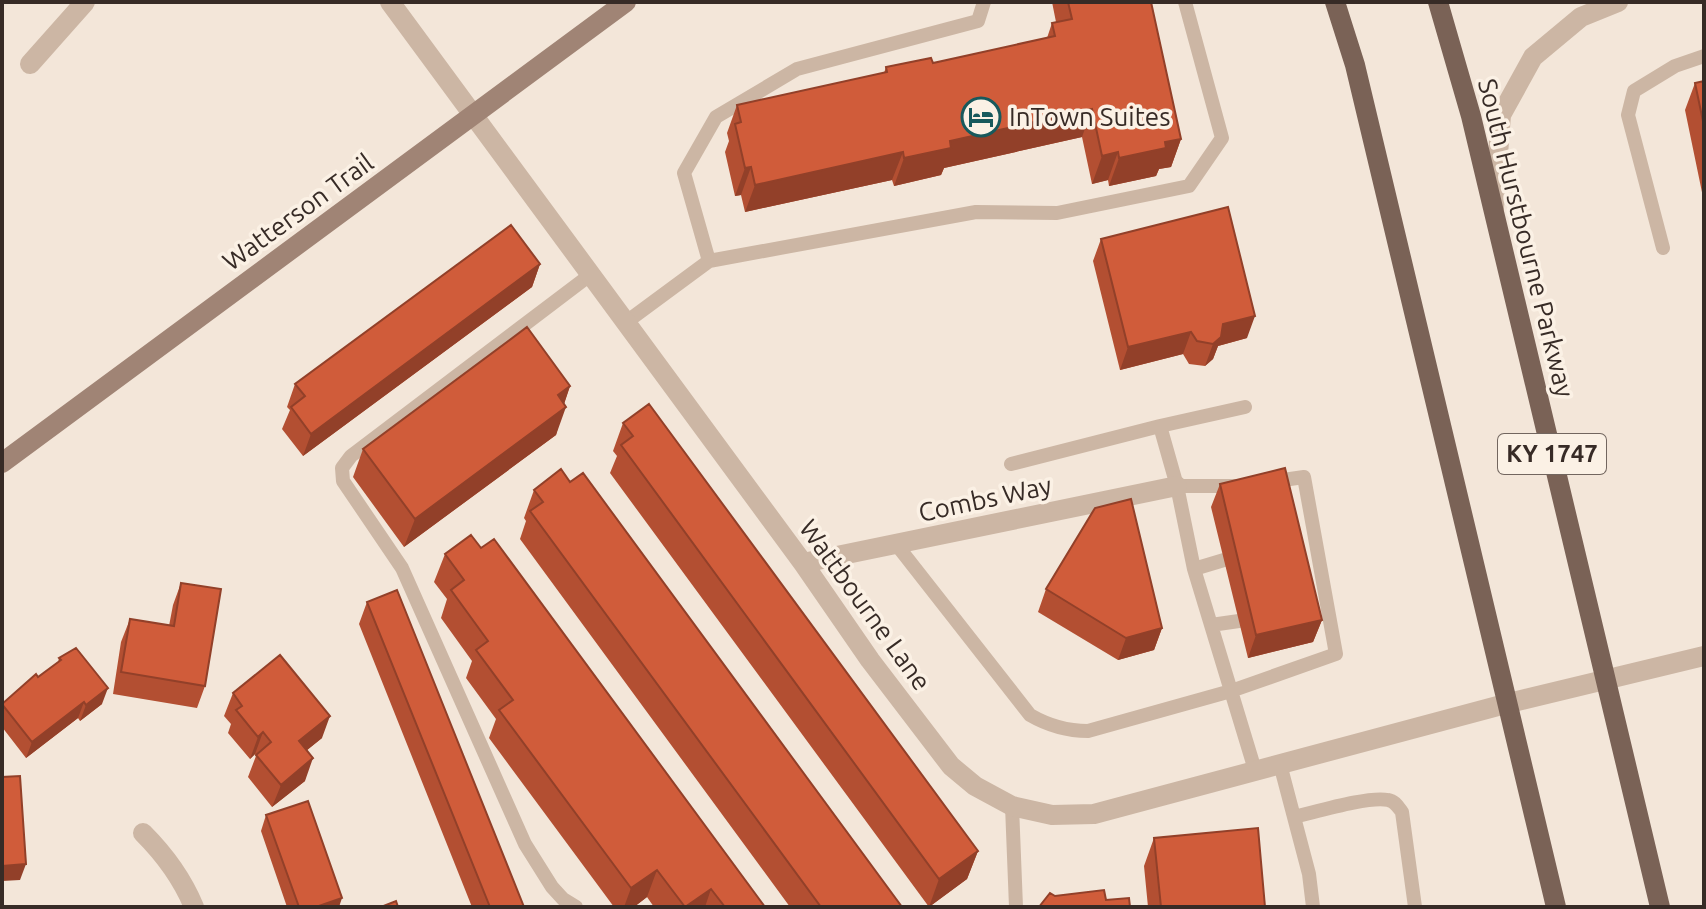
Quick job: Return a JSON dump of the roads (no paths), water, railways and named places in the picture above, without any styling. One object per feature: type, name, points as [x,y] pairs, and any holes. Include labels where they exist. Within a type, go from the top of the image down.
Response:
[{"type":"main road","name":"Watterson Trail","points":[[2,463],[626,2]]},
{"type":"main road","points":[[1335,2],[1355,65],[1556,907]]},
{"type":"main road","name":"South Hurstbourne Parkway","points":[[1438,2],[1471,116],[1660,907]]},
{"type":"street","points":[[30,64],[85,2]]},
{"type":"street","name":"Wattbourne Lane","points":[[390,2],[803,563],[870,660],[951,766],[975,786],[1012,806],[1052,815],[1094,814],[1509,703],[1704,656]]},
{"type":"street","points":[[1494,212],[1501,115],[1533,57],[1581,17],[1618,2]]},
{"type":"street","name":"Combs Way","points":[[803,563],[1177,486]]},
{"type":"street","points":[[143,833],[165,855],[194,907]]},
{"type":"lane","points":[[709,261],[684,173],[716,117],[797,69],[978,21],[984,2]]},
{"type":"lane","points":[[625,323],[709,261],[976,212],[1057,213],[1189,186],[1222,138],[1185,2]]},
{"type":"lane","points":[[1663,248],[1628,115],[1634,91],[1675,66],[1704,56]]},
{"type":"lane","points":[[576,907],[552,887],[525,844],[402,568],[343,481],[342,468],[351,456],[590,275]]},
{"type":"lane","points":[[1011,464],[1245,407]]},
{"type":"lane","points":[[1160,426],[1177,486],[1194,569],[1255,770]]},
{"type":"lane","points":[[896,544],[1030,715],[1067,731],[1088,731],[1231,691],[1336,654],[1322,606],[1308,536],[1304,477],[1225,487],[1177,486]]},
{"type":"lane","points":[[1194,569],[1224,560]]},
{"type":"lane","points":[[1211,625],[1239,621]]},
{"type":"lane","points":[[1280,764],[1309,874],[1313,907]]},
{"type":"lane","points":[[1294,817],[1370,801],[1389,800],[1395,803],[1402,812],[1415,907]]},
{"type":"lane","points":[[1012,806],[1016,907]]},
{"type":"place","name":"InTown Suites","points":[[981,117]]}]
